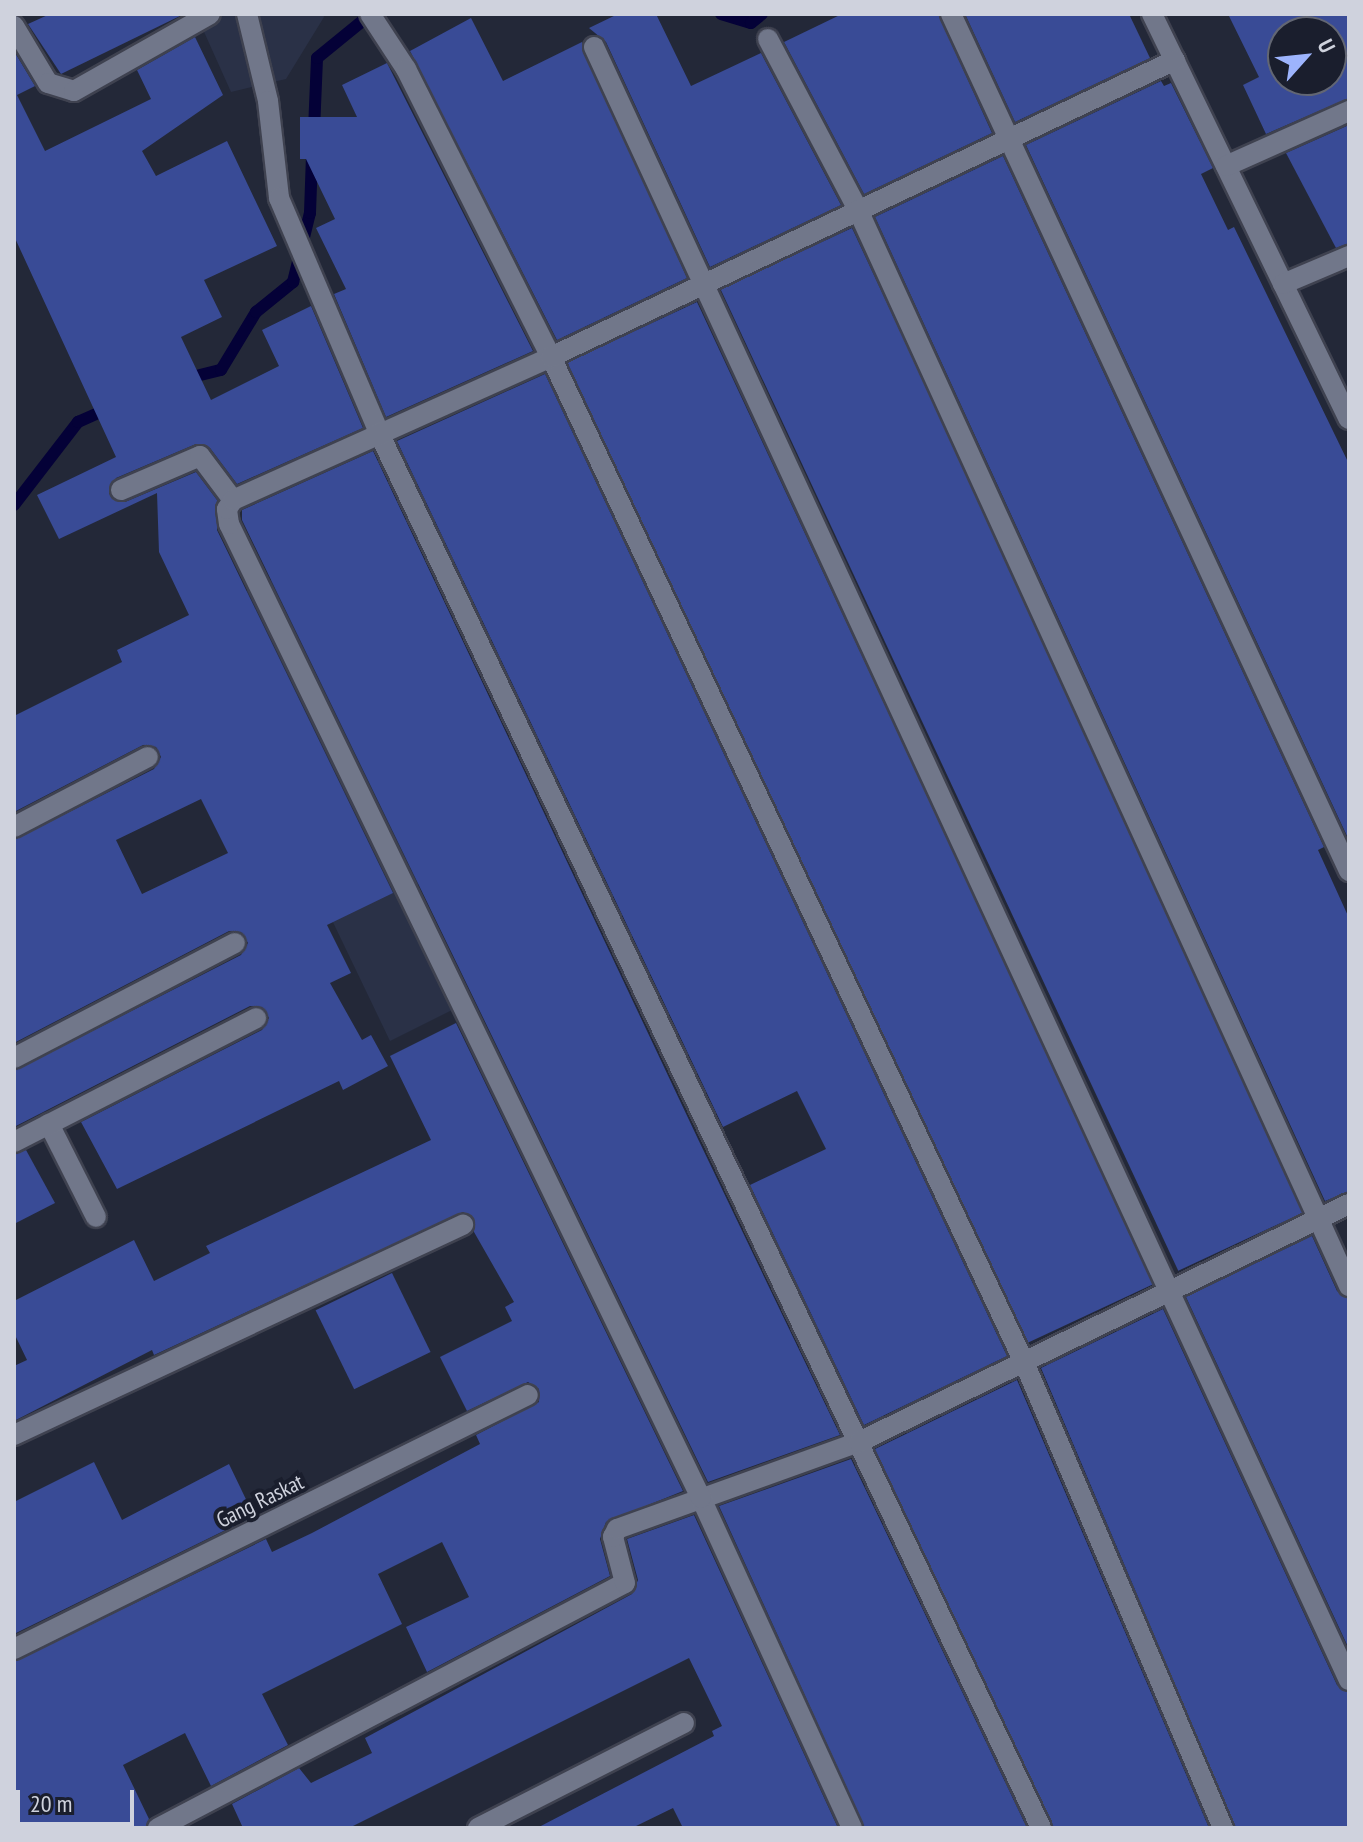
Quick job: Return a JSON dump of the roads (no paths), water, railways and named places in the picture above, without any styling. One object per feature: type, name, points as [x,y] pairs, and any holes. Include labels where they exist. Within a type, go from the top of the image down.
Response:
[{"type":"street","points":[[14,26],[48,83],[74,91],[210,14]]},
{"type":"street","points":[[247,14],[268,101],[279,198],[379,433],[1041,1828]]},
{"type":"street","points":[[370,14],[384,34],[551,357],[1024,1362],[1223,1828]]},
{"type":"street","points":[[951,14],[1349,871]]},
{"type":"street","points":[[1152,14],[1349,419]]},
{"type":"street","points":[[768,39],[858,210],[1349,1286]]},
{"type":"street","points":[[594,47],[708,282],[1174,1290],[1349,1680]]},
{"type":"street","points":[[233,500],[551,357],[1175,60]]},
{"type":"street","points":[[1226,166],[1349,111]]},
{"type":"street","points":[[1283,284],[1349,256]]},
{"type":"street","points":[[121,490],[200,456],[233,500],[229,524],[701,1498],[852,1828]]},
{"type":"street","points":[[14,827],[148,757]]},
{"type":"street","points":[[14,1058],[235,943]]},
{"type":"street","points":[[14,1142],[256,1018]]},
{"type":"street","points":[[49,1124],[96,1217]]},
{"type":"street","points":[[158,1828],[625,1583],[628,1573],[613,1537],[617,1529],[859,1442],[1349,1204]]},
{"type":"street","points":[[14,1435],[463,1225]]},
{"type":"street","name":"Gang Raskat","points":[[14,1649],[528,1395]]},
{"type":"street","points":[[478,1828],[684,1723]]},
{"type":"waterway","points":[[314,130],[317,58],[371,14]]},
{"type":"waterway","points":[[721,14],[751,23],[762,14]]},
{"type":"waterway","points":[[184,379],[221,370],[256,312],[293,282],[310,213],[312,156]]},
{"type":"waterway","points":[[14,505],[78,422],[111,407]]}]
